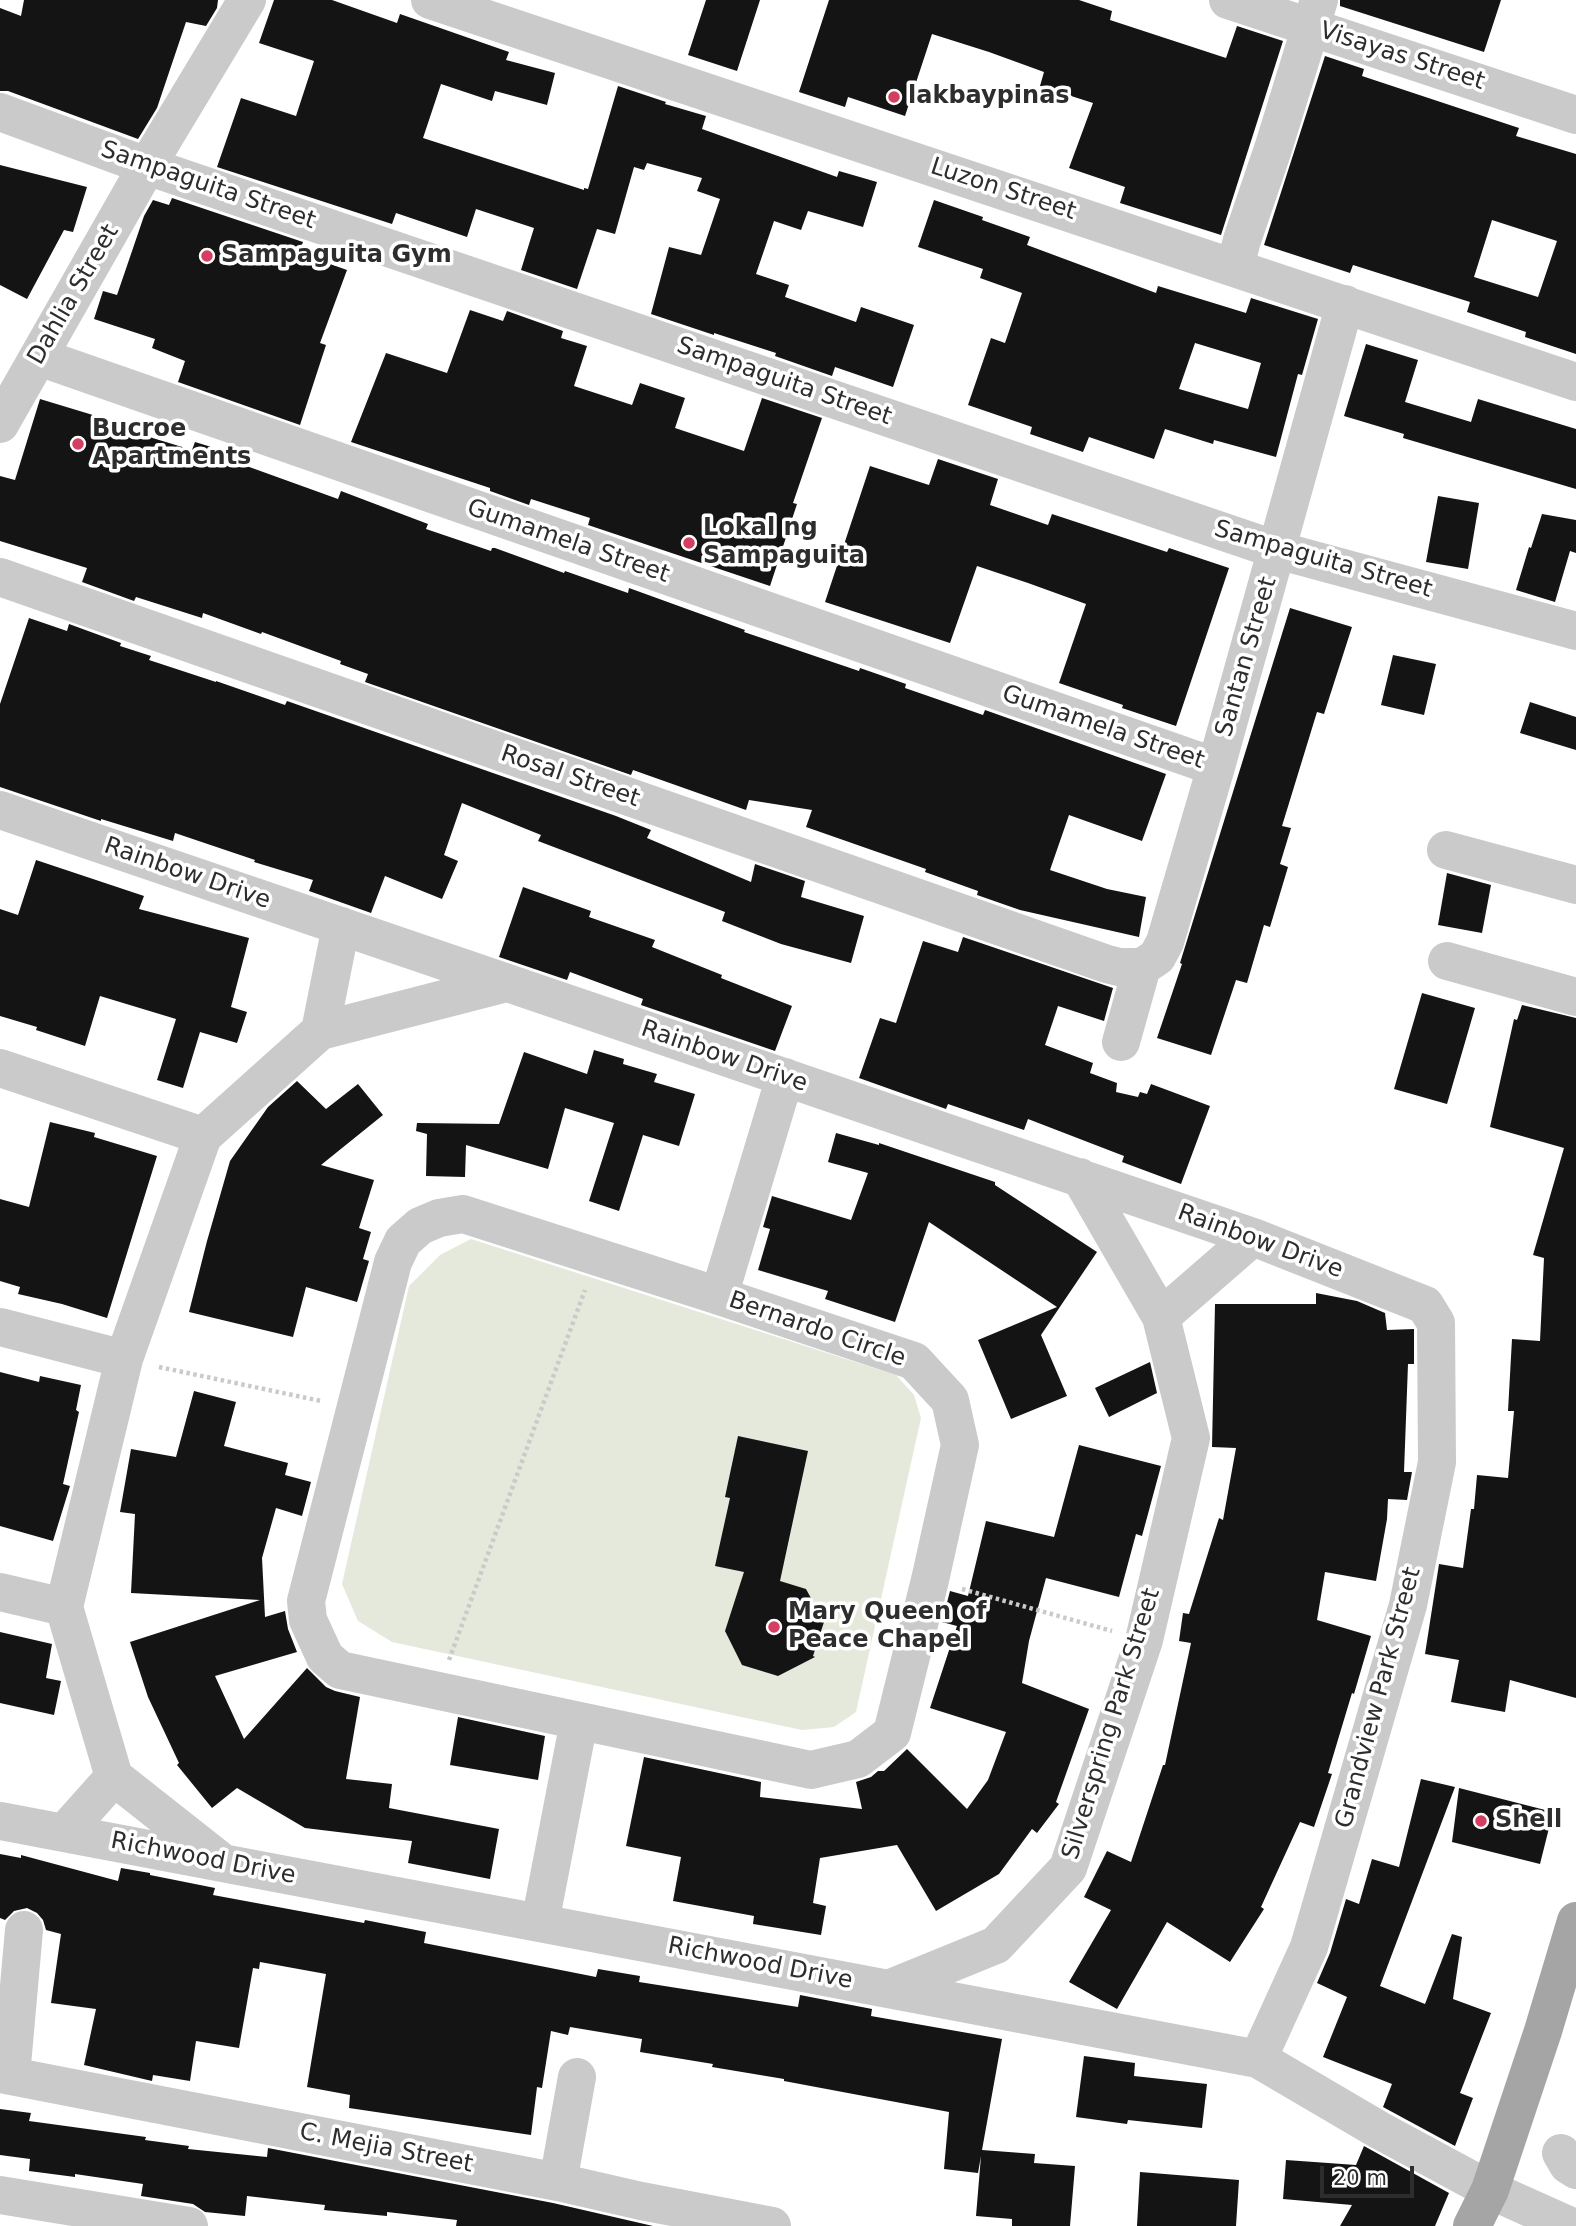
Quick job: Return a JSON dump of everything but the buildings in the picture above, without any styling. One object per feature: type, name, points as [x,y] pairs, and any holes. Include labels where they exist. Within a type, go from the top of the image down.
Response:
[{"type":"main road","points":[[1472,2226],[1490,2190],[1576,1921]]},
{"type":"street","points":[[147,166],[247,0]]},
{"type":"street","name":"Luzon Street","points":[[430,0],[1576,382]]},
{"type":"street","name":"Visayas Street","points":[[1228,0],[1315,14],[1576,115]]},
{"type":"street","points":[[1235,267],[1315,14]]},
{"type":"street","name":"Sampaguita Street","points":[[0,111],[147,166],[1277,550],[1576,631]]},
{"type":"street","name":"Dahlia Street","points":[[0,424],[147,166]]},
{"type":"street","name":"Santan Street","points":[[1121,1042],[1142,967],[1157,957],[1166,942],[1345,304]]},
{"type":"street","name":"Gumamela Street","points":[[39,357],[1216,767]]},
{"type":"street","name":"Rosal Street","points":[[0,578],[1107,964],[1142,967]]},
{"type":"street","name":"Rainbow Drive","points":[[0,810],[1253,1237],[1424,1305],[1436,1323]]},
{"type":"street","points":[[1446,850],[1576,886]]},
{"type":"street","points":[[320,1031],[341,926]]},
{"type":"street","points":[[1447,961],[1576,997]]},
{"type":"street","points":[[223,1863],[114,1777],[64,1607],[124,1359],[203,1136],[320,1031],[506,983]]},
{"type":"street","points":[[0,1068],[203,1136]]},
{"type":"street","points":[[719,1296],[785,1077]]},
{"type":"street","name":"Silverspring Park Street","points":[[888,1989],[996,1945],[1068,1868],[1144,1640],[1191,1438],[1161,1317],[1080,1177]]},
{"type":"street","name":"Bernardo Circle","points":[[463,1214],[598,1257],[914,1362],[950,1400],[960,1445],[892,1733],[858,1759],[810,1770],[340,1670],[325,1657],[308,1620],[306,1601],[393,1262],[403,1241],[420,1226],[439,1218],[463,1214]]},
{"type":"street","points":[[1161,1317],[1253,1237]]},
{"type":"street","name":"Grandview Park Street","points":[[1258,2059],[1309,1947],[1408,1605],[1437,1462],[1436,1323]]},
{"type":"street","points":[[0,1326],[124,1359]]},
{"type":"street","points":[[0,1592],[64,1607]]},
{"type":"street","points":[[540,1923],[579,1721]]},
{"type":"street","points":[[64,1833],[114,1777]]},
{"type":"street","name":"Richwood Drive","points":[[0,1821],[1258,2059],[1379,2130],[1490,2190],[1570,2226]]},
{"type":"street","points":[[5,2075],[10,1978],[24,1930]]},
{"type":"street","points":[[996,1945],[1000,2010]]},
{"type":"street","name":"C. Mejia Street","points":[[5,2075],[772,2226]]},
{"type":"street","points":[[558,2182],[578,2077]]},
{"type":"street","points":[[0,2195],[189,2226]]},
{"type":"path","points":[[437,1691],[598,1257]]},
{"type":"path","points":[[124,1359],[356,1409]]},
{"type":"path","points":[[930,1580],[1144,1640]]},
{"type":"shaded area","points":[[471,1239],[896,1375],[914,1395],[921,1418],[856,1712],[834,1727],[802,1730],[392,1642],[358,1621],[342,1584],[409,1286],[440,1255]]},
{"type":"place","name":"lakbaypinas","points":[[894,97]]},
{"type":"place","name":"Sampaguita Gym","points":[[207,256]]},
{"type":"place","name":"Bucroe Apartments","points":[[78,444]]},
{"type":"place","name":"Lokal ng Sampaguita","points":[[689,543]]},
{"type":"place","name":"Mary Queen of Peace Chapel","points":[[774,1627]]},
{"type":"place","name":"Shell","points":[[1481,1821]]}]
